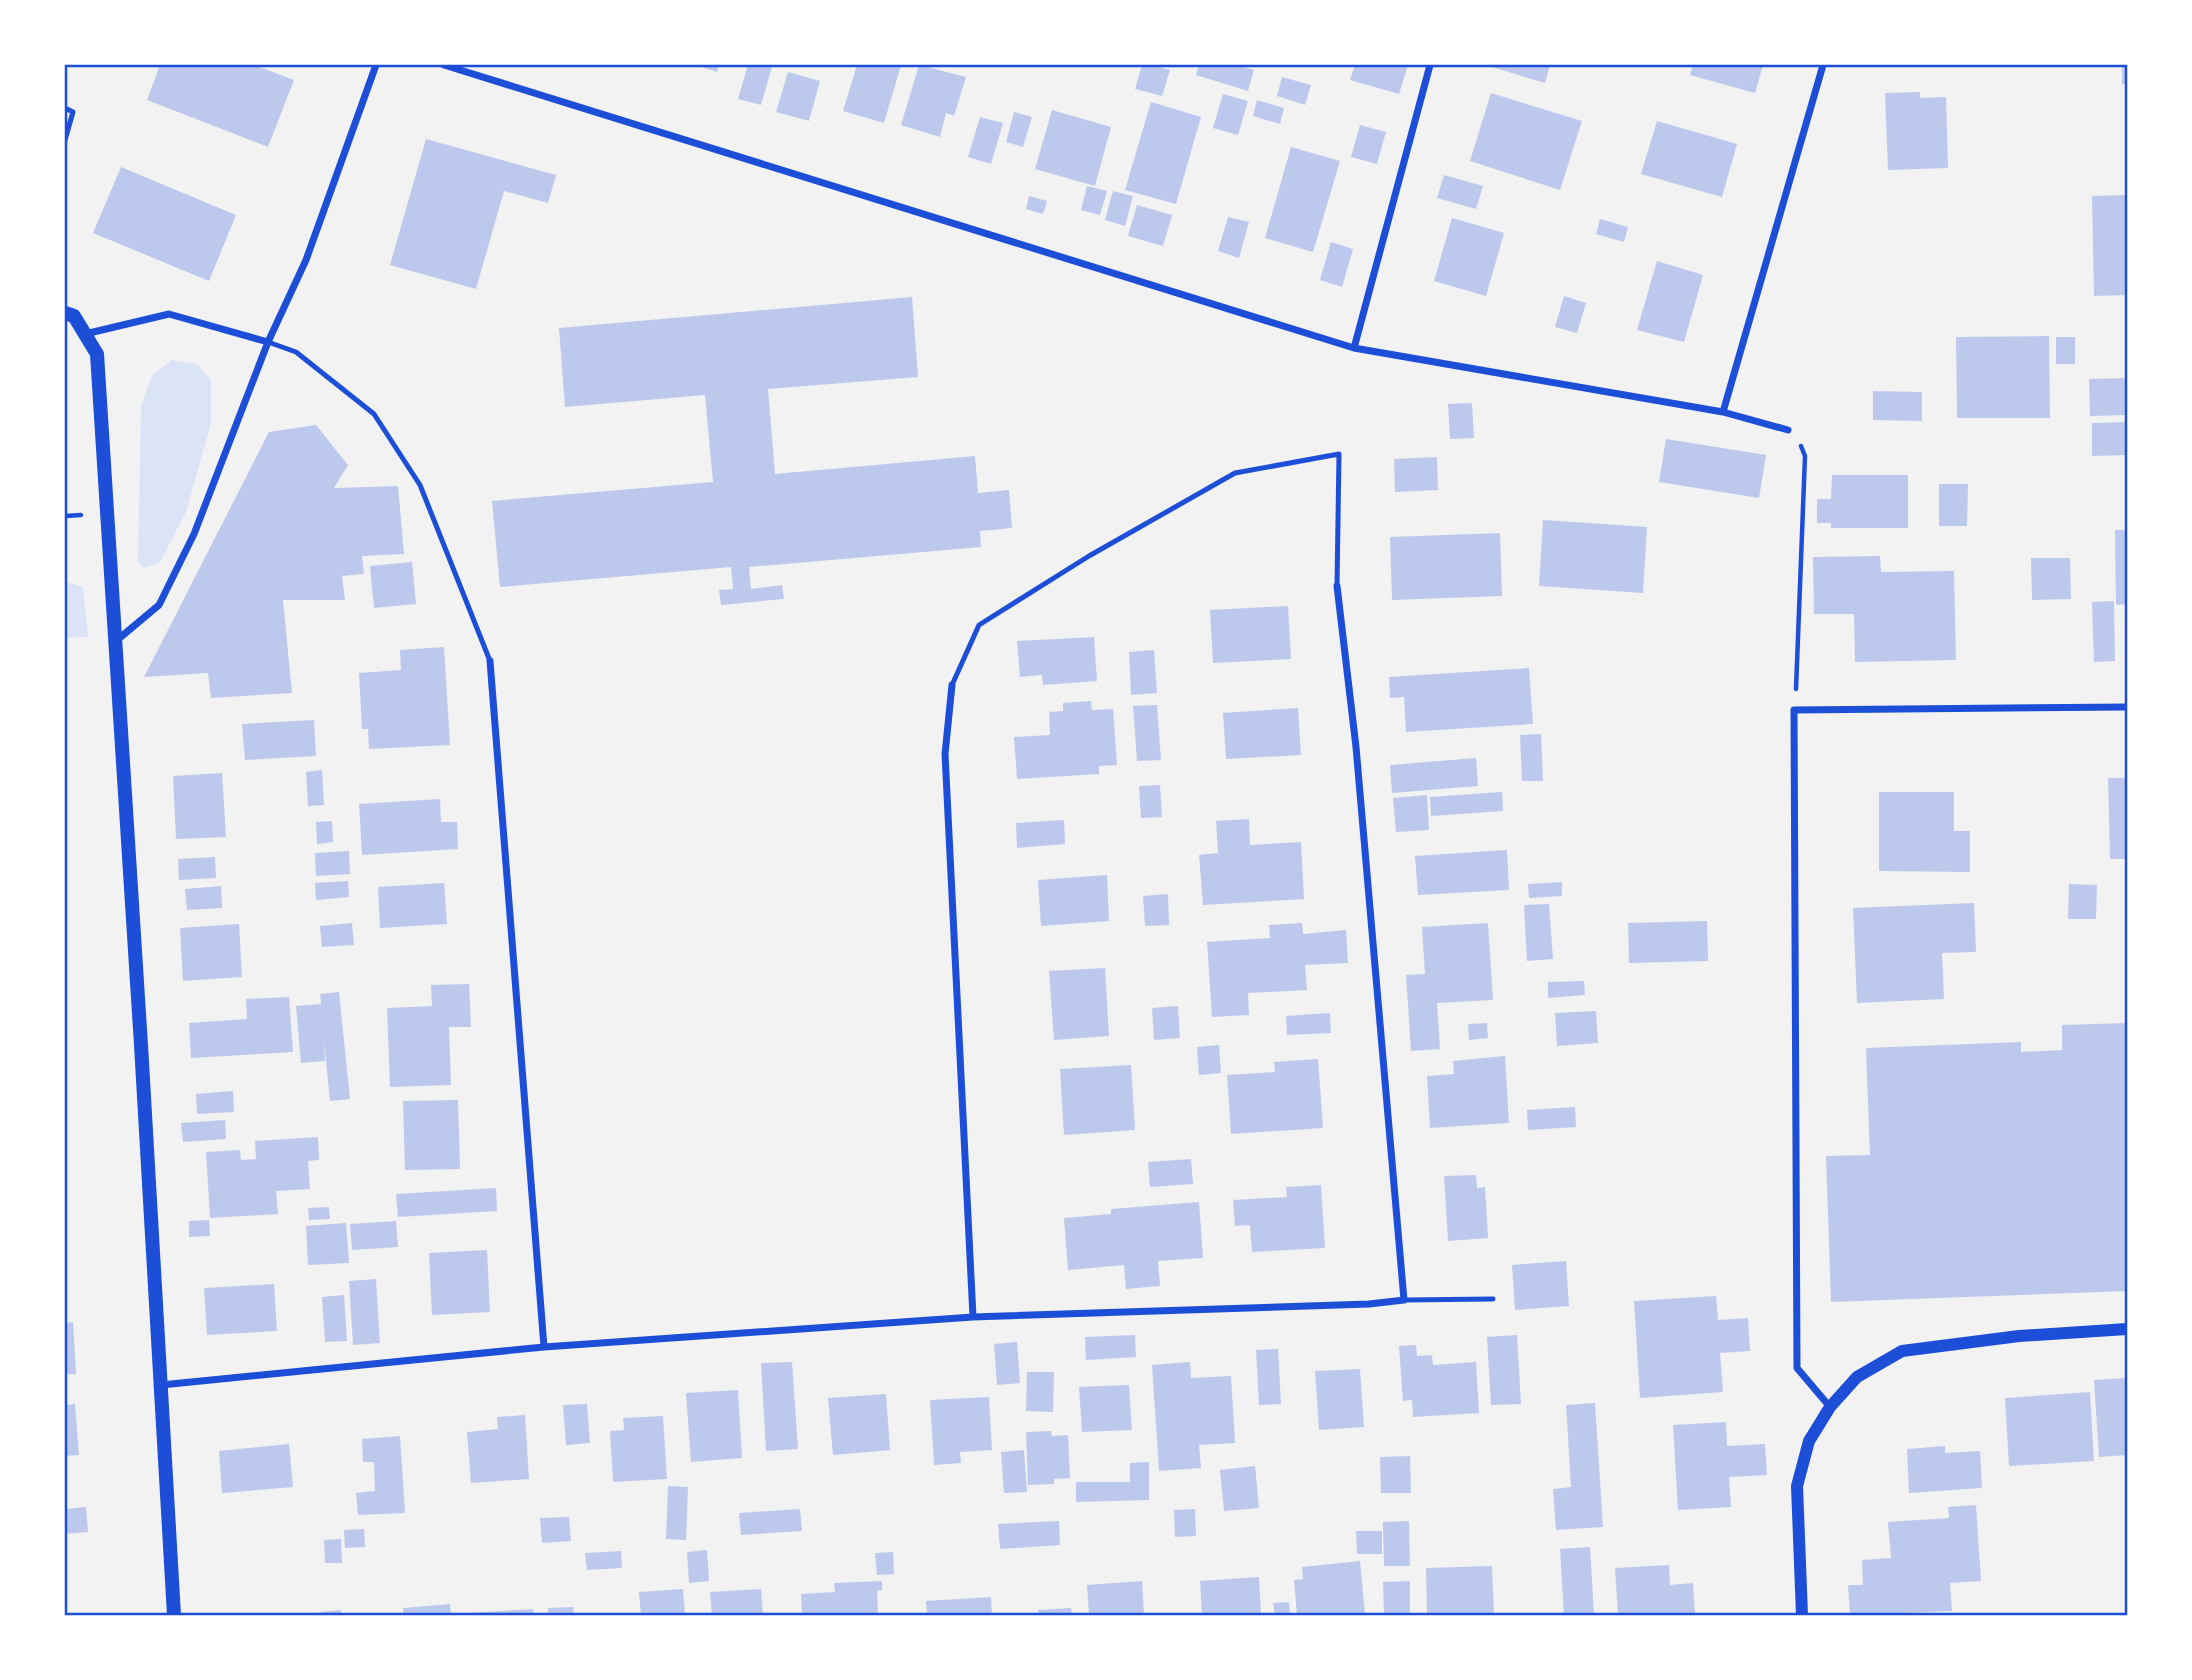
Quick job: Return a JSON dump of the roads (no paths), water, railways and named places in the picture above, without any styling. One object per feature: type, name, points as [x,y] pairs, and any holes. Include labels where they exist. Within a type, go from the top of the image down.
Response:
[{"type":"main road","points":[[65,313],[74,316],[97,354],[174,1615]]},
{"type":"street","points":[[115,642],[159,605],[194,534],[268,342],[306,260],[376,65]]},
{"type":"street","points":[[444,65],[1354,348],[1723,412],[1788,430]]},
{"type":"street","points":[[1354,348],[1430,65]]},
{"type":"street","points":[[1723,412],[1823,65]]},
{"type":"street","points":[[85,334],[169,314],[268,342]]},
{"type":"street","points":[[162,1385],[544,1347],[973,1317],[1369,1304],[1404,1300],[1356,747],[1338,586]]},
{"type":"street","points":[[490,661],[544,1347]]},
{"type":"street","points":[[952,685],[945,754],[973,1317]]},
{"type":"street","points":[[1830,1406],[1797,1368],[1794,710],[2127,707]]},
{"type":"street","points":[[1802,1615],[1797,1486],[1810,1441],[1830,1406],[1857,1377],[1902,1351],[2019,1336],[2127,1329]]},
{"type":"lane","points":[[65,108],[73,112],[65,140]]},
{"type":"lane","points":[[268,342],[296,352],[374,414],[421,485],[490,661]]},
{"type":"lane","points":[[952,685],[979,625],[1089,556],[1235,473],[1339,454],[1338,586]]},
{"type":"lane","points":[[1404,1300],[1493,1299]]}]
